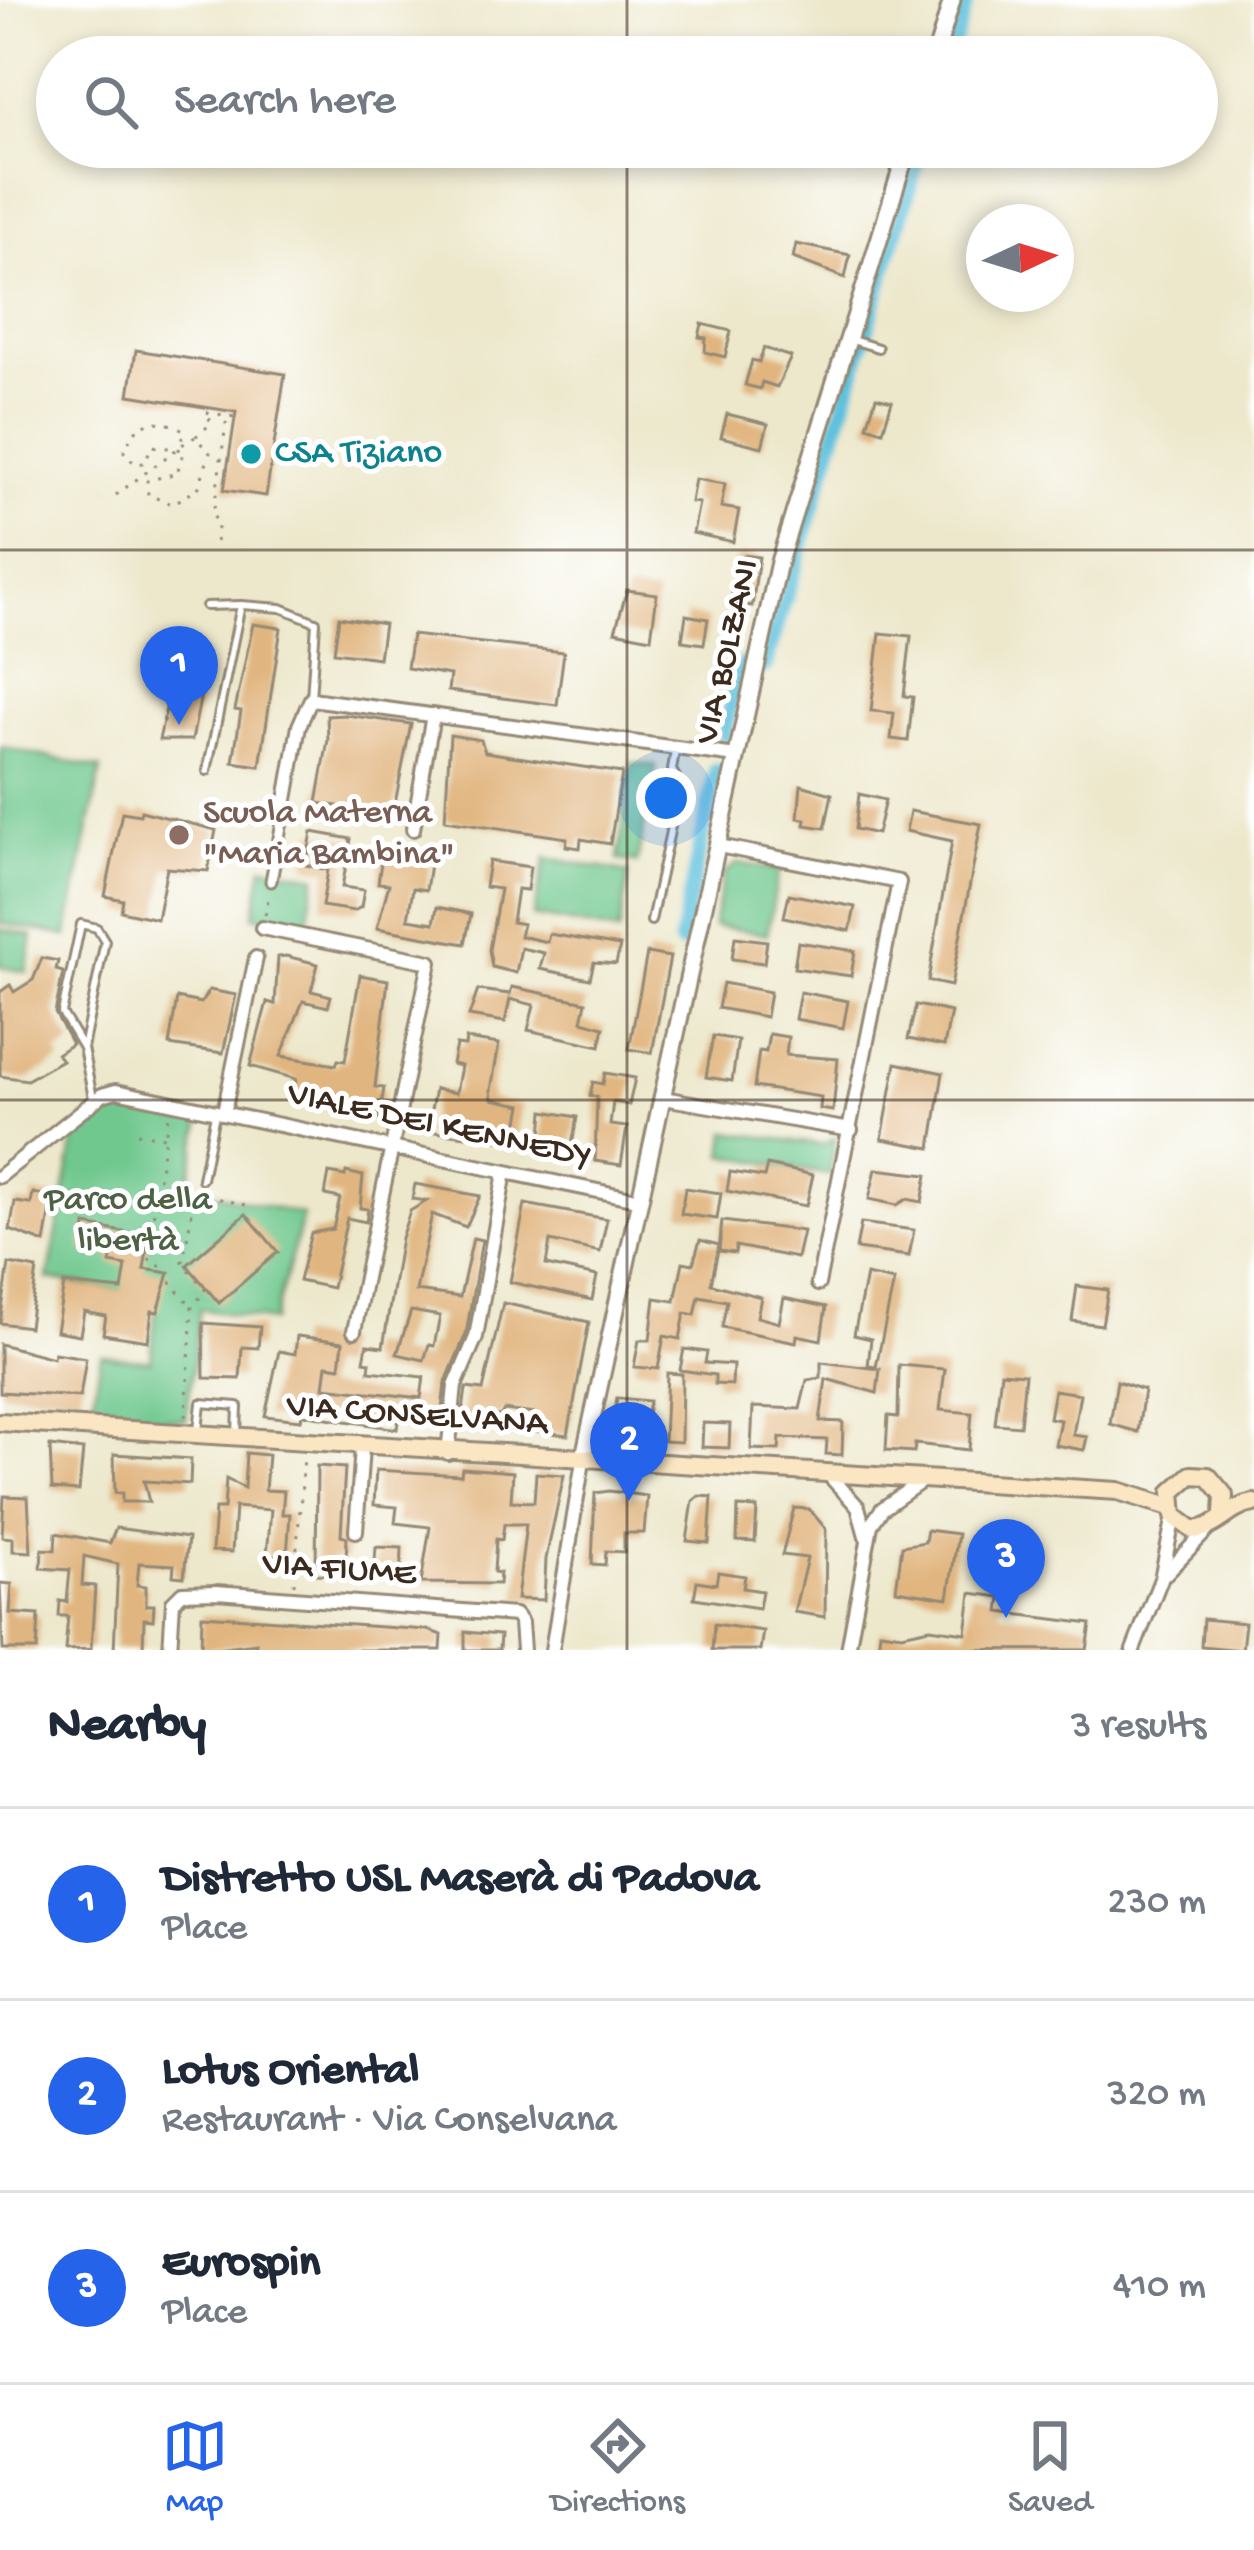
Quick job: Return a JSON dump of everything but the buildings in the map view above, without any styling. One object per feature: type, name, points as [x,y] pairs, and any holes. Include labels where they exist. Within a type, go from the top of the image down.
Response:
[{"type":"main road","name":"VIA CONSELVANA","points":[[0,1422],[1118,1491],[1175,1486]]},
{"type":"main road","points":[[1200,1474],[1254,1498],[1193,1530],[1172,1511],[1175,1486],[1200,1474]]},
{"type":"main road","points":[[1217,1520],[1221,1487]]},
{"type":"main road","name":"VIA CONSELVANA","points":[[1118,1491],[1172,1511]]},
{"type":"street","points":[[941,36],[952,0]]},
{"type":"street","name":"VIA BOLZANI","points":[[583,1461],[779,562],[902,168]]},
{"type":"street","points":[[271,881],[299,726],[310,699],[736,756]]},
{"type":"street","points":[[413,829],[433,715]]},
{"type":"street","points":[[719,846],[899,882],[818,1285]]},
{"type":"street","points":[[262,928],[430,962],[395,1150],[354,1331]]},
{"type":"street","points":[[220,1112],[256,958]]},
{"type":"street","name":"VIALE DEI KENNEDY","points":[[94,1102],[116,1091],[641,1200]]},
{"type":"street","points":[[664,1098],[851,1130]]},
{"type":"street","points":[[0,1176],[94,1102]]},
{"type":"street","points":[[448,1453],[455,1386],[476,1337],[505,1172]]},
{"type":"street","points":[[356,1531],[362,1447]]},
{"type":"street","points":[[552,1650],[583,1461]]},
{"type":"street","points":[[828,1474],[858,1507],[866,1538]]},
{"type":"street","points":[[848,1650],[866,1538],[882,1509],[922,1480]]},
{"type":"street","points":[[1133,1650],[1162,1579],[1172,1511]]},
{"type":"street","points":[[1162,1579],[1217,1520]]},
{"type":"street","name":"VIA FIUME","points":[[170,1650],[173,1602],[182,1593],[515,1615],[521,1623],[523,1650]]},
{"type":"lane","points":[[852,340],[875,347]]},
{"type":"lane","points":[[207,771],[241,605]]},
{"type":"lane","points":[[206,606],[281,608],[316,622],[310,699]]},
{"type":"lane","points":[[651,921],[680,784],[673,770],[676,748]]},
{"type":"lane","points":[[82,1048],[105,941],[97,928],[81,924],[62,1013],[82,1048],[94,1102]]},
{"type":"lane","points":[[202,1179],[220,1112]]},
{"type":"lane","points":[[192,1436],[201,1403],[238,1406],[237,1438]]},
{"type":"path","points":[[222,434],[205,412],[235,417]]},
{"type":"path","points":[[216,542],[218,522],[213,516],[227,416]]},
{"type":"path","points":[[153,467],[128,461],[124,452],[138,425],[163,420],[184,430],[180,446],[184,464],[177,473],[164,474],[144,488],[158,502],[172,504],[198,490],[210,453],[195,437]]},
{"type":"path","points":[[116,495],[212,423]]},
{"type":"path","points":[[144,464],[152,446],[180,446]]},
{"type":"path","points":[[164,459],[164,474]]},
{"type":"path","points":[[262,928],[271,881]]},
{"type":"path","points":[[171,1101],[146,1258],[173,1274],[171,1284],[192,1306],[192,1436]]},
{"type":"path","points":[[136,1133],[165,1137]]},
{"type":"path","points":[[160,1184],[246,1205],[246,1214]]},
{"type":"path","points":[[192,1306],[206,1292],[182,1262],[195,1194]]},
{"type":"path","points":[[293,1598],[305,1443]]},
{"type":"green space","points":[[1,747],[101,769],[67,936],[0,923]]},
{"type":"green space","points":[[632,763],[656,766],[637,862],[618,860]]},
{"type":"green space","points":[[546,858],[629,873],[619,932],[533,916]]},
{"type":"green space","points":[[738,863],[779,870],[767,934],[713,926],[724,874]]},
{"type":"green space","points":[[263,866],[316,876],[307,924],[254,916]]},
{"type":"green space","points":[[0,929],[33,936],[27,972],[0,967]]},
{"type":"green space","name":"Parco della libertà","points":[[113,1104],[201,1121],[188,1187],[303,1215],[273,1321],[200,1309],[186,1420],[91,1414],[101,1355],[151,1361],[156,1307],[137,1293],[48,1279],[75,1136]]},
{"type":"green space","points":[[727,1132],[822,1145],[835,1138],[830,1175],[724,1155]]},
{"type":"waterway","points":[[956,36],[967,0]]},
{"type":"waterway","points":[[765,666],[916,168]]},
{"type":"waterway","points":[[724,735],[738,670],[746,663]]},
{"type":"waterway","points":[[680,942],[716,770]]},
{"type":"place","name":"CSA Tiziano","points":[[251,454]]},
{"type":"place","name":"Distretto USL Maserà di Padova","points":[[179,725]]},
{"type":"place","name":"Scuola Materna \"Maria Bambina\"","points":[[179,835]]},
{"type":"place","name":"Lotus Oriental","points":[[629,1501]]},
{"type":"place","name":"Eurospin","points":[[1006,1618]]}]
